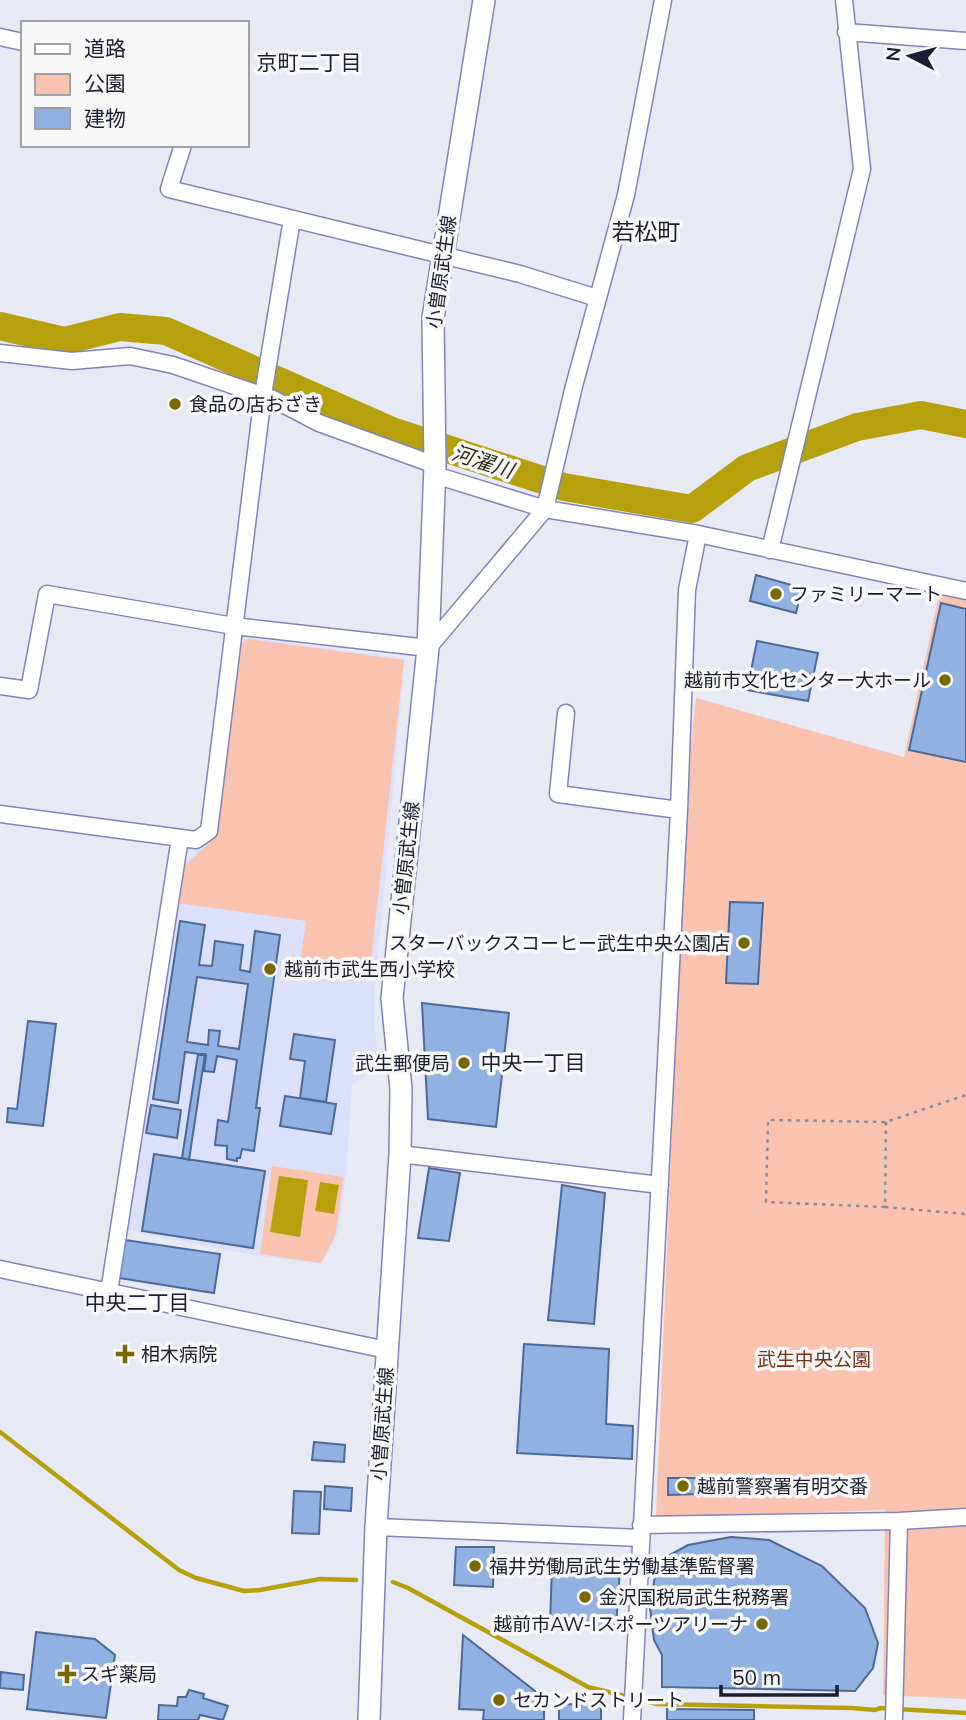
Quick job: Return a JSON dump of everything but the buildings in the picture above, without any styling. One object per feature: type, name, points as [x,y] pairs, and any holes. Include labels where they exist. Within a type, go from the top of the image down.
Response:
[{"type":"main road","name":"小曽原武生線","points":[[369,1720],[376,1527],[400,1154],[401,1089],[392,998],[428,648],[435,461],[432,327],[434,299],[484,0]]},
{"type":"street","points":[[0,687],[29,690],[47,594],[234,626],[428,648],[545,509],[597,298],[626,195],[663,0]]},
{"type":"street","points":[[770,550],[862,169],[844,0]]},
{"type":"street","points":[[846,32],[966,41]]},
{"type":"street","points":[[0,37],[21,42]]},
{"type":"street","points":[[182,147],[169,189],[520,274],[597,298]]},
{"type":"street","points":[[0,814],[196,840],[209,831],[263,395],[292,219]]},
{"type":"street","points":[[0,353],[72,360],[130,356],[173,365],[263,395],[318,423],[435,461],[545,509],[698,534],[966,591]]},
{"type":"street","points":[[632,1720],[679,810],[687,590],[698,534]]},
{"type":"street","points":[[566,713],[558,794],[679,810]]},
{"type":"street","points":[[108,1292],[180,838]]},
{"type":"street","points":[[400,1154],[660,1185]]},
{"type":"street","points":[[0,1269],[387,1350]]},
{"type":"street","points":[[376,1527],[641,1532],[966,1517]]},
{"type":"street","points":[[894,1720],[899,1521]]},
{"type":"path","points":[[966,1095],[886,1122],[768,1120],[766,1202],[885,1207],[966,1214]]},
{"type":"path","points":[[885,1207],[886,1122]]},
{"type":"shaded area","name":"越前市武生西小学校","points":[[247,637],[405,659],[375,988],[375,1031],[380,1066],[352,1085],[346,1175],[337,1236],[322,1264],[258,1256],[125,1230],[181,865],[214,837],[238,644]]},
{"type":"shaded area","points":[[279,1176],[308,1180],[300,1237],[270,1232]]},
{"type":"shaded area","points":[[320,1182],[339,1185],[334,1214],[315,1211]]},
{"type":"green space","name":"武生中央公園","points":[[939,594],[966,599],[966,1699],[883,1695],[885,1510],[656,1517],[685,807],[696,698],[904,757]]},
{"type":"green space","points":[[248,639],[404,660],[370,972],[300,963],[306,921],[177,903],[183,867],[215,838],[238,650],[239,645]]},
{"type":"green space","points":[[272,1166],[344,1177],[335,1236],[321,1263],[260,1254]]},
{"type":"waterway","name":"河濯川","points":[[0,326],[64,341],[120,327],[166,331],[392,431],[564,487],[692,509],[747,468],[857,427],[921,415],[966,424]]},
{"type":"waterway","points":[[0,1432],[179,1570],[196,1578],[244,1591],[320,1579],[356,1580]]},
{"type":"waterway","points":[[393,1582],[588,1687],[657,1704],[880,1708],[966,1713]]},
{"type":"place","name":"食品の店おざき","points":[[175,404]]},
{"type":"place","name":"ファミリーマート","points":[[776,594]]},
{"type":"place","name":"越前市文化センター大ホール","points":[[945,680]]},
{"type":"place","name":"スターバックスコーヒー武生中央公園店","points":[[744,943]]},
{"type":"place","name":"越前市武生西小学校","points":[[270,969]]},
{"type":"place","name":"武生郵便局","points":[[464,1063]]},
{"type":"place","name":"相木病院","points":[[125,1354]]},
{"type":"place","name":"越前警察署有明交番","points":[[683,1486]]},
{"type":"place","name":"福井労働局武生労働基準監督署","points":[[475,1566]]},
{"type":"place","name":"金沢国税局武生税務署","points":[[585,1597]]},
{"type":"place","name":"越前市AW-Iスポーツアリーナ","points":[[762,1624]]},
{"type":"place","name":"スギ薬局","points":[[67,1674]]},
{"type":"place","name":"セカンドストリート","points":[[499,1700]]},
{"type":"district","name":"京町二丁目","points":[[309,62]]},
{"type":"district","name":"若松町","points":[[646,231]]},
{"type":"district","name":"中央一丁目","points":[[533,1062]]},
{"type":"district","name":"中央二丁目","points":[[137,1302]]}]
